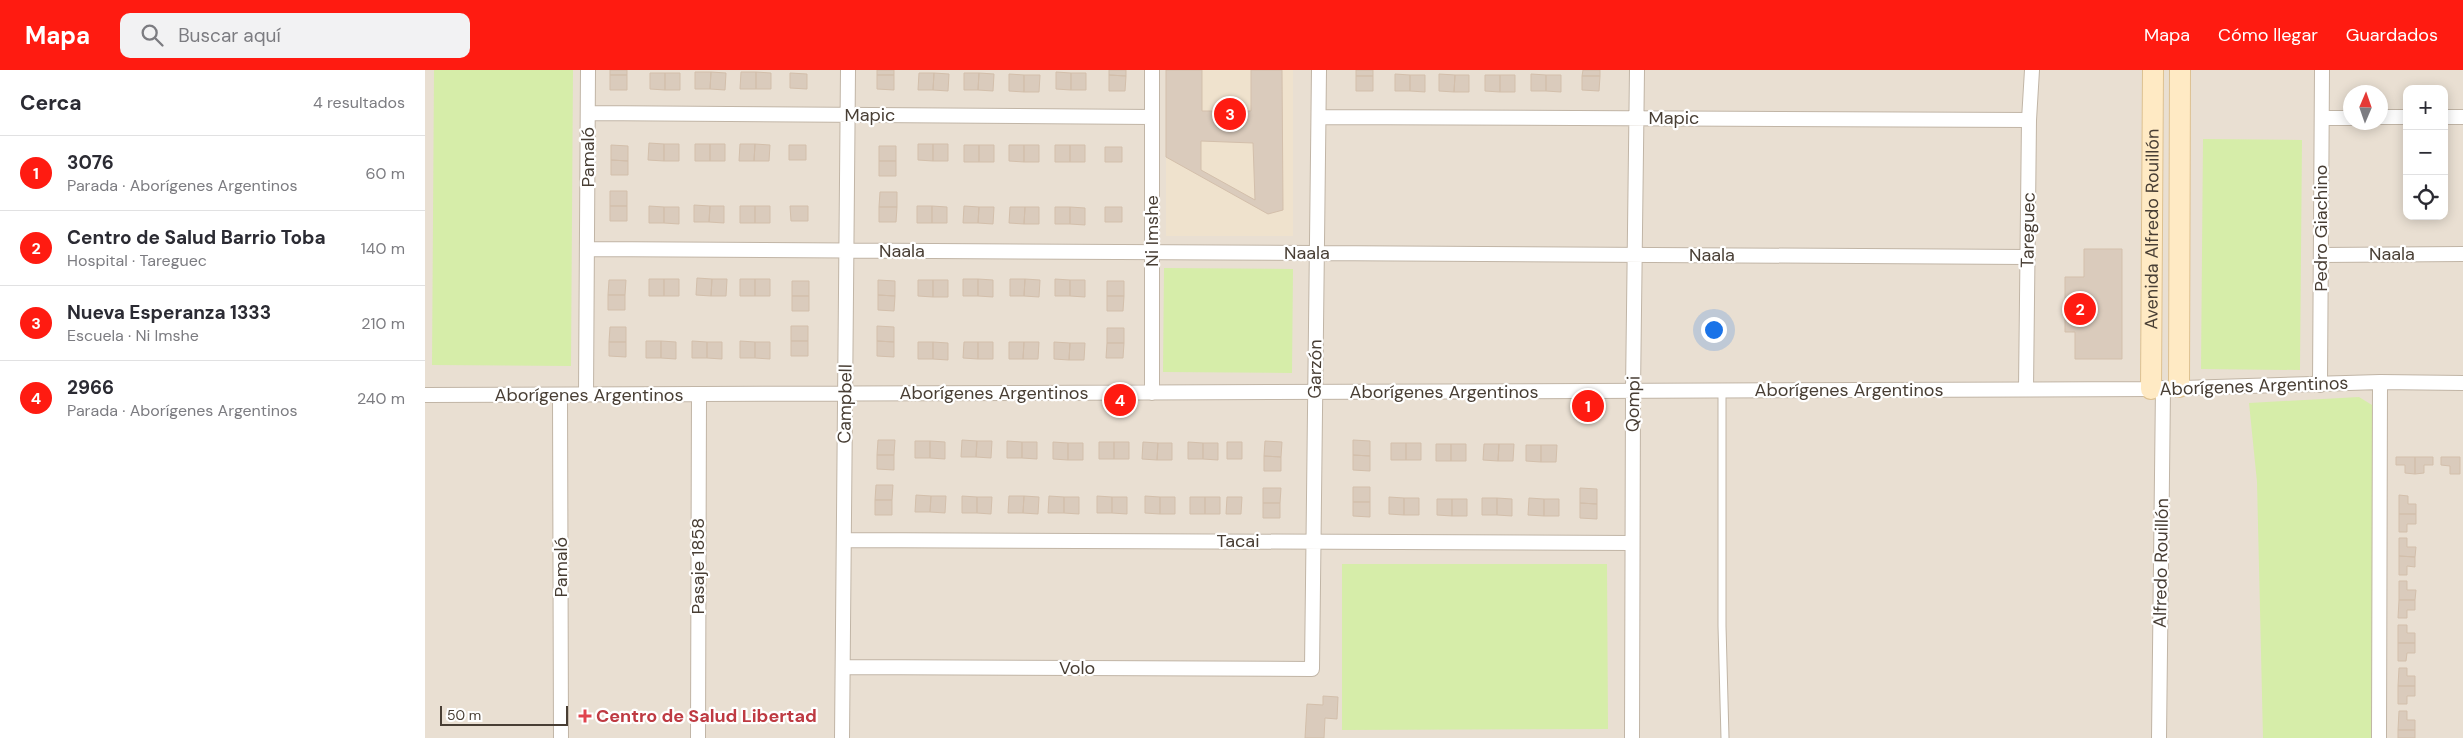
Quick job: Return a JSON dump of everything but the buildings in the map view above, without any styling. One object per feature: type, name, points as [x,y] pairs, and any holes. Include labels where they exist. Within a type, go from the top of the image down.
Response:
[{"type":"street","name":"Pamaló","points":[[586,395],[588,70]]},
{"type":"street","name":"Campbell","points":[[842,738],[848,70]]},
{"type":"street","name":"Ni Imshe","points":[[1152,70],[1152,393]]},
{"type":"street","name":"Garzón","points":[[1311,669],[1319,70]]},
{"type":"street","name":"Qompi","points":[[1632,738],[1633,391],[1637,70]]},
{"type":"street","name":"Tareguec","points":[[2026,389],[2029,120],[2032,70]]},
{"type":"street","name":"Avenida Alfredo Rouillón","points":[[2153,70],[2164,388]]},
{"type":"street","name":"Avenida Alfredo Rouillón","points":[[2164,388],[2180,70]]},
{"type":"street","name":"Pedro Giachino","points":[[2320,385],[2322,70]]},
{"type":"street","name":"Mapic","points":[[588,113],[1152,116]]},
{"type":"street","name":"Mapic","points":[[1319,117],[2029,120]]},
{"type":"street","points":[[2388,117],[2403,117]]},
{"type":"street","points":[[2448,117],[2463,117]]},
{"type":"street","points":[[2322,118],[2343,118]]},
{"type":"street","name":"Naala","points":[[588,249],[2027,257]]},
{"type":"street","name":"Naala","points":[[2321,255],[2463,254]]},
{"type":"street","name":"Aborígenes Argentinos","points":[[425,395],[2026,389],[2320,385],[2380,382],[2463,383]]},
{"type":"street","points":[[2379,738],[2380,382]]},
{"type":"street","name":"Alfredo Rouillón","points":[[2159,738],[2164,388]]},
{"type":"street","name":"Pasaje 1858","points":[[698,738],[699,394]]},
{"type":"street","name":"Pamaló","points":[[561,395],[561,738]]},
{"type":"street","name":"Tacai","points":[[844,540],[1632,543]]},
{"type":"street","name":"Volo","points":[[843,667],[1311,669]]},
{"type":"lane","points":[[1722,390],[1722,626],[1725,738]]},
{"type":"shaded area","points":[[425,70],[2463,70],[2463,738],[425,738]]},
{"type":"shaded area","points":[[1166,70],[1293,70],[1293,236],[1166,236]]},
{"type":"green space","points":[[434,70],[573,70],[571,366],[432,365]]},
{"type":"green space","points":[[2203,139],[2302,140],[2300,370],[2201,369]]},
{"type":"green space","points":[[1164,268],[1293,269],[1292,373],[1163,372]]},
{"type":"green space","points":[[2359,397],[2372,405],[2374,424],[2373,738],[2263,738],[2257,482],[2249,403]]},
{"type":"green space","points":[[1342,564],[1607,564],[1608,729],[1342,730]]},
{"type":"place","name":"Nueva Esperanza 1333","points":[[1230,114]]},
{"type":"place","name":"Centro de Salud Barrio Toba","points":[[2080,309]]},
{"type":"place","name":"2966","points":[[1120,400]]},
{"type":"place","name":"3076","points":[[1588,406]]},
{"type":"place","name":"Centro de Salud Libertad","points":[[585,716]]}]
